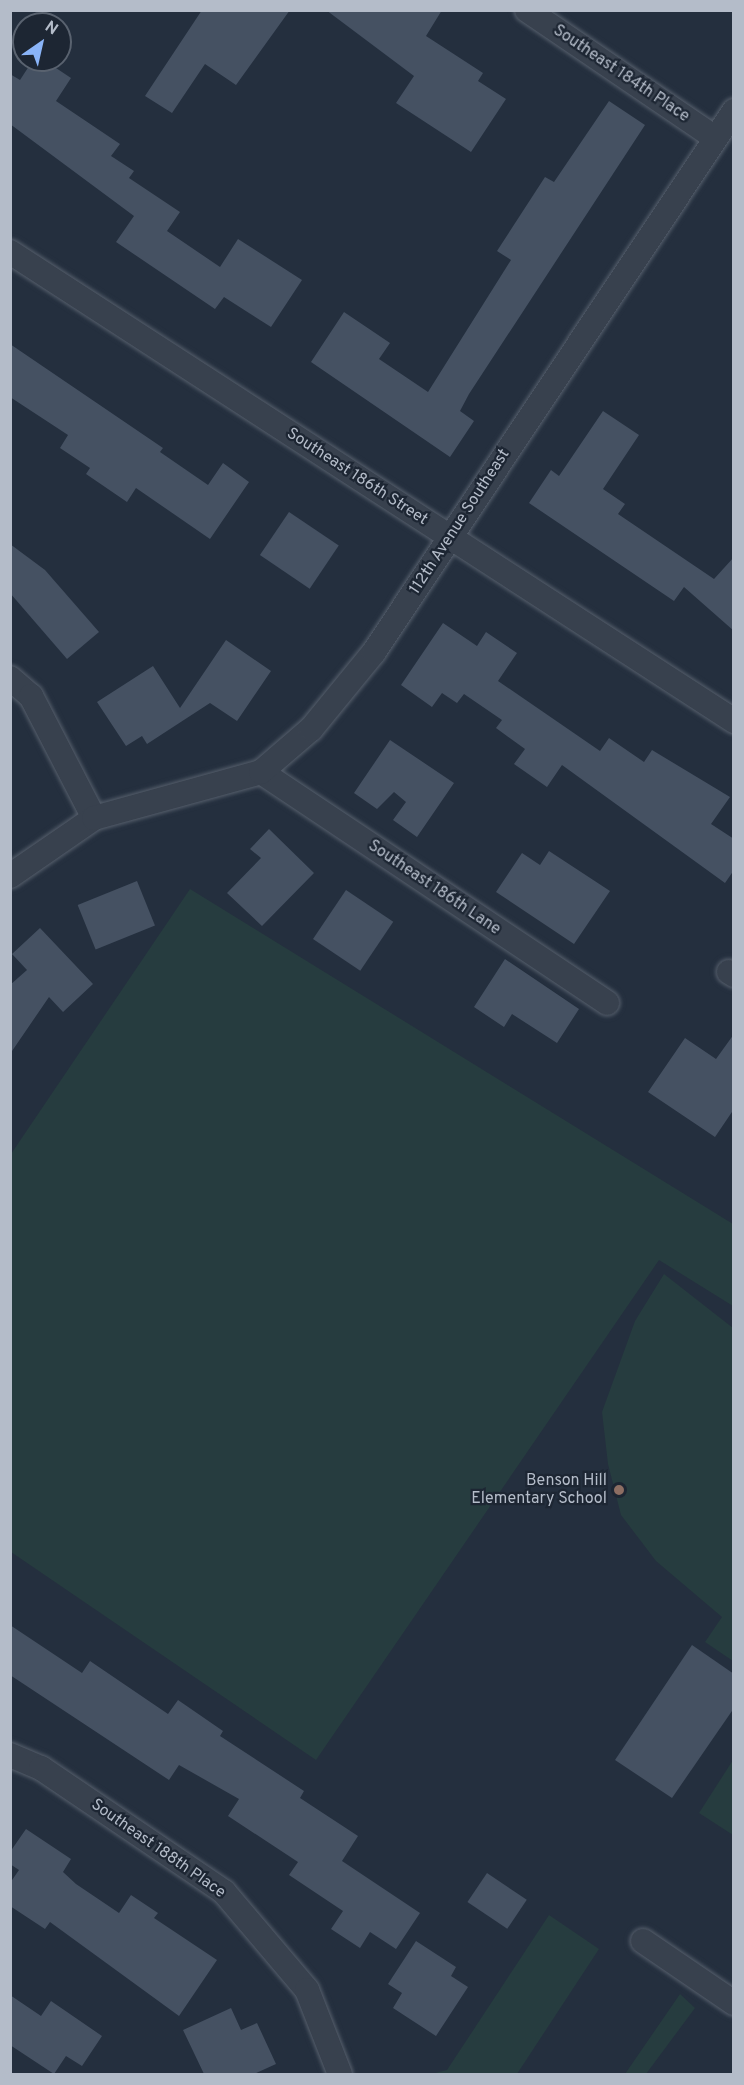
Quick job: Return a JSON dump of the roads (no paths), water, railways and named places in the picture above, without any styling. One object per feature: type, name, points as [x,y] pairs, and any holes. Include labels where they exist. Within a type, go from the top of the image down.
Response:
[{"type":"street","name":"Southeast 184th Place","points":[[527,10],[716,138]]},
{"type":"street","name":"112th Avenue Southeast","points":[[10,876],[94,818],[261,772],[311,729],[374,652],[734,111]]},
{"type":"street","name":"Southeast 186th Street","points":[[10,252],[734,721]]},
{"type":"street","points":[[10,678],[31,696],[94,818]]},
{"type":"street","name":"Southeast 186th Lane","points":[[261,772],[607,1003]]},
{"type":"street","name":"Southeast 188th Place","points":[[10,1755],[41,1768],[224,1892],[307,1990],[339,2067]]},
{"type":"street","points":[[643,1941],[734,2002]]},
{"type":"place","name":"Benson Hill Elementary School","points":[[619,1490]]}]
